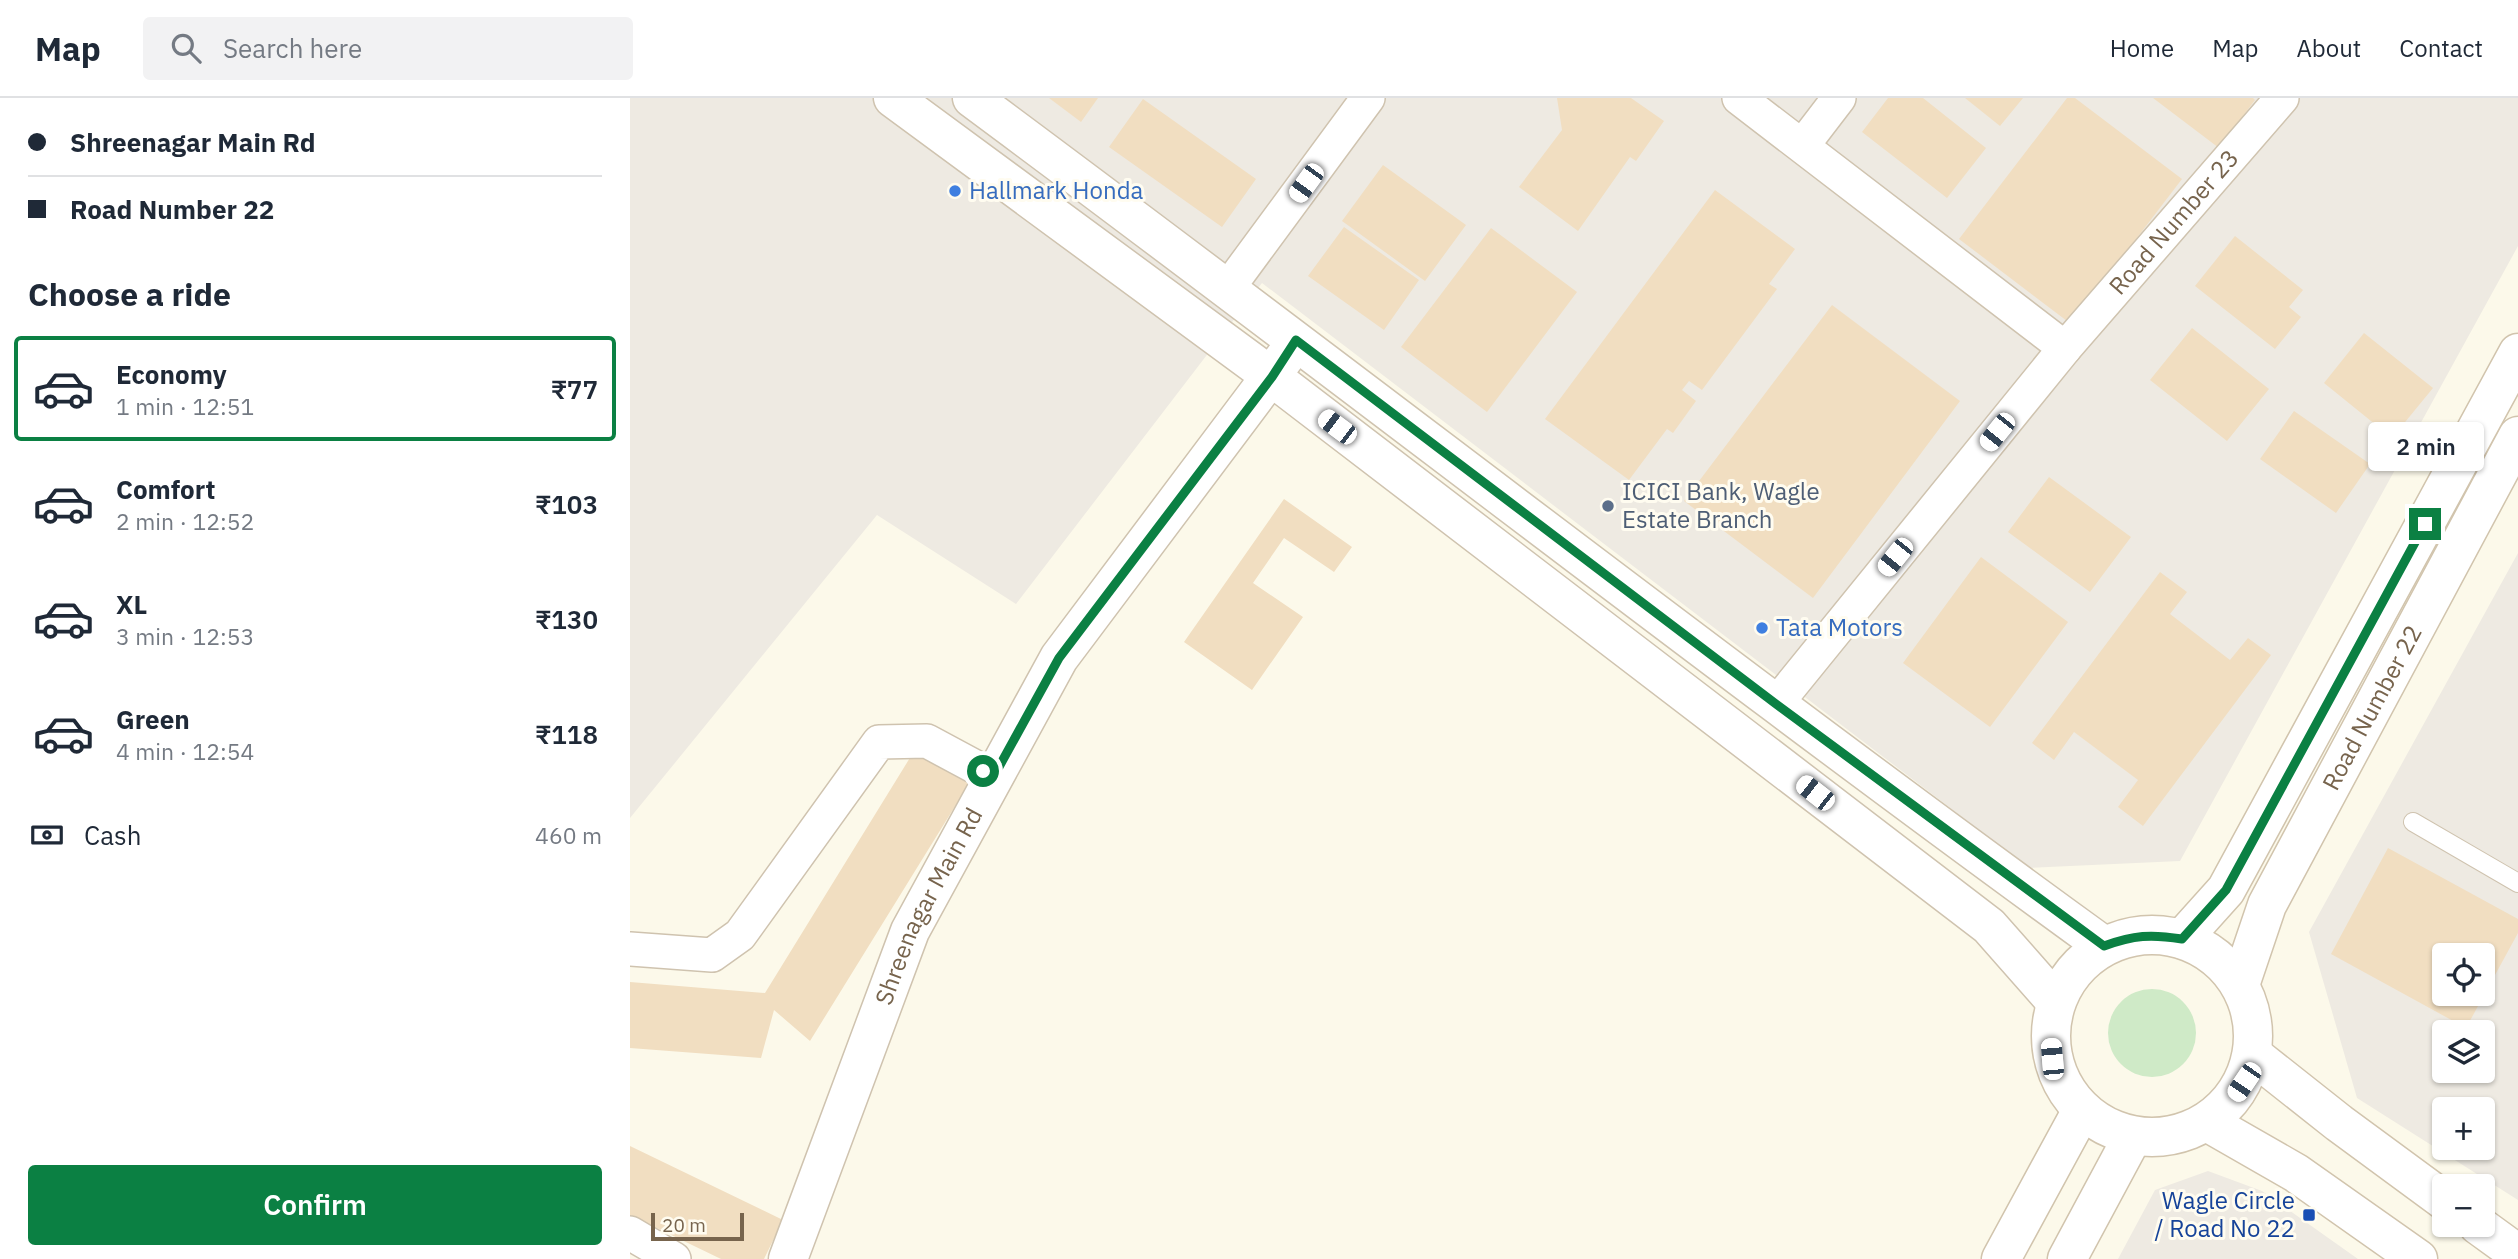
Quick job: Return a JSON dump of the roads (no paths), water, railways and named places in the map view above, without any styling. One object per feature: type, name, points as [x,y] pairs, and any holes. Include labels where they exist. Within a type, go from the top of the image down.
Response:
[{"type":"street","points":[[894,98],[1272,377],[1989,926],[2056,1002]]},
{"type":"street","points":[[972,98],[1228,288],[1776,704],[2104,946]]},
{"type":"street","points":[[1228,288],[1368,98]]},
{"type":"street","points":[[1739,98],[2065,348]]},
{"type":"street","points":[[1803,145],[1839,98]]},
{"type":"street","name":"Road Number 23","points":[[1776,704],[2065,348],[2283,98]]},
{"type":"street","name":"Shreenagar Main Rd","points":[[788,1259],[910,931],[1059,658],[1272,377],[1296,340]]},
{"type":"street","name":"Road Number 22","points":[[2182,939],[2226,890],[2518,354]]},
{"type":"street","name":"Road Number 22","points":[[2240,985],[2267,905],[2518,436]]},
{"type":"street","points":[[630,950],[712,955],[740,935],[879,742],[927,741],[994,776]]},
{"type":"street","points":[[2156,934],[2182,939],[2205,949],[2225,965],[2240,985],[2249,1007],[2254,1031],[2253,1055],[2244,1082],[2228,1105],[2207,1122],[2172,1136],[2133,1136],[2106,1127],[2082,1110],[2063,1087],[2052,1059],[2050,1030],[2056,1002],[2067,979],[2083,960],[2104,946],[2129,937],[2156,934]]},
{"type":"street","points":[[2253,1055],[2339,1123],[2432,1191]]},
{"type":"street","points":[[2001,1259],[2082,1110]]},
{"type":"street","points":[[2207,1122],[2296,1173],[2418,1259]]},
{"type":"street","points":[[2067,1259],[2133,1136]]},
{"type":"street","points":[[630,1233],[674,1259]]},
{"type":"street","points":[[2495,1237],[2518,1254]]},
{"type":"lane","points":[[2413,822],[2518,883]]},
{"type":"place","name":"Hallmark Honda","points":[[955,191]]},
{"type":"place","name":"ICICI Bank, Wagle Estate Branch","points":[[1608,506]]},
{"type":"place","name":"Tata Motors","points":[[1762,628]]},
{"type":"place","name":"Wagle Circle / Road No 22","points":[[2309,1215]]}]
